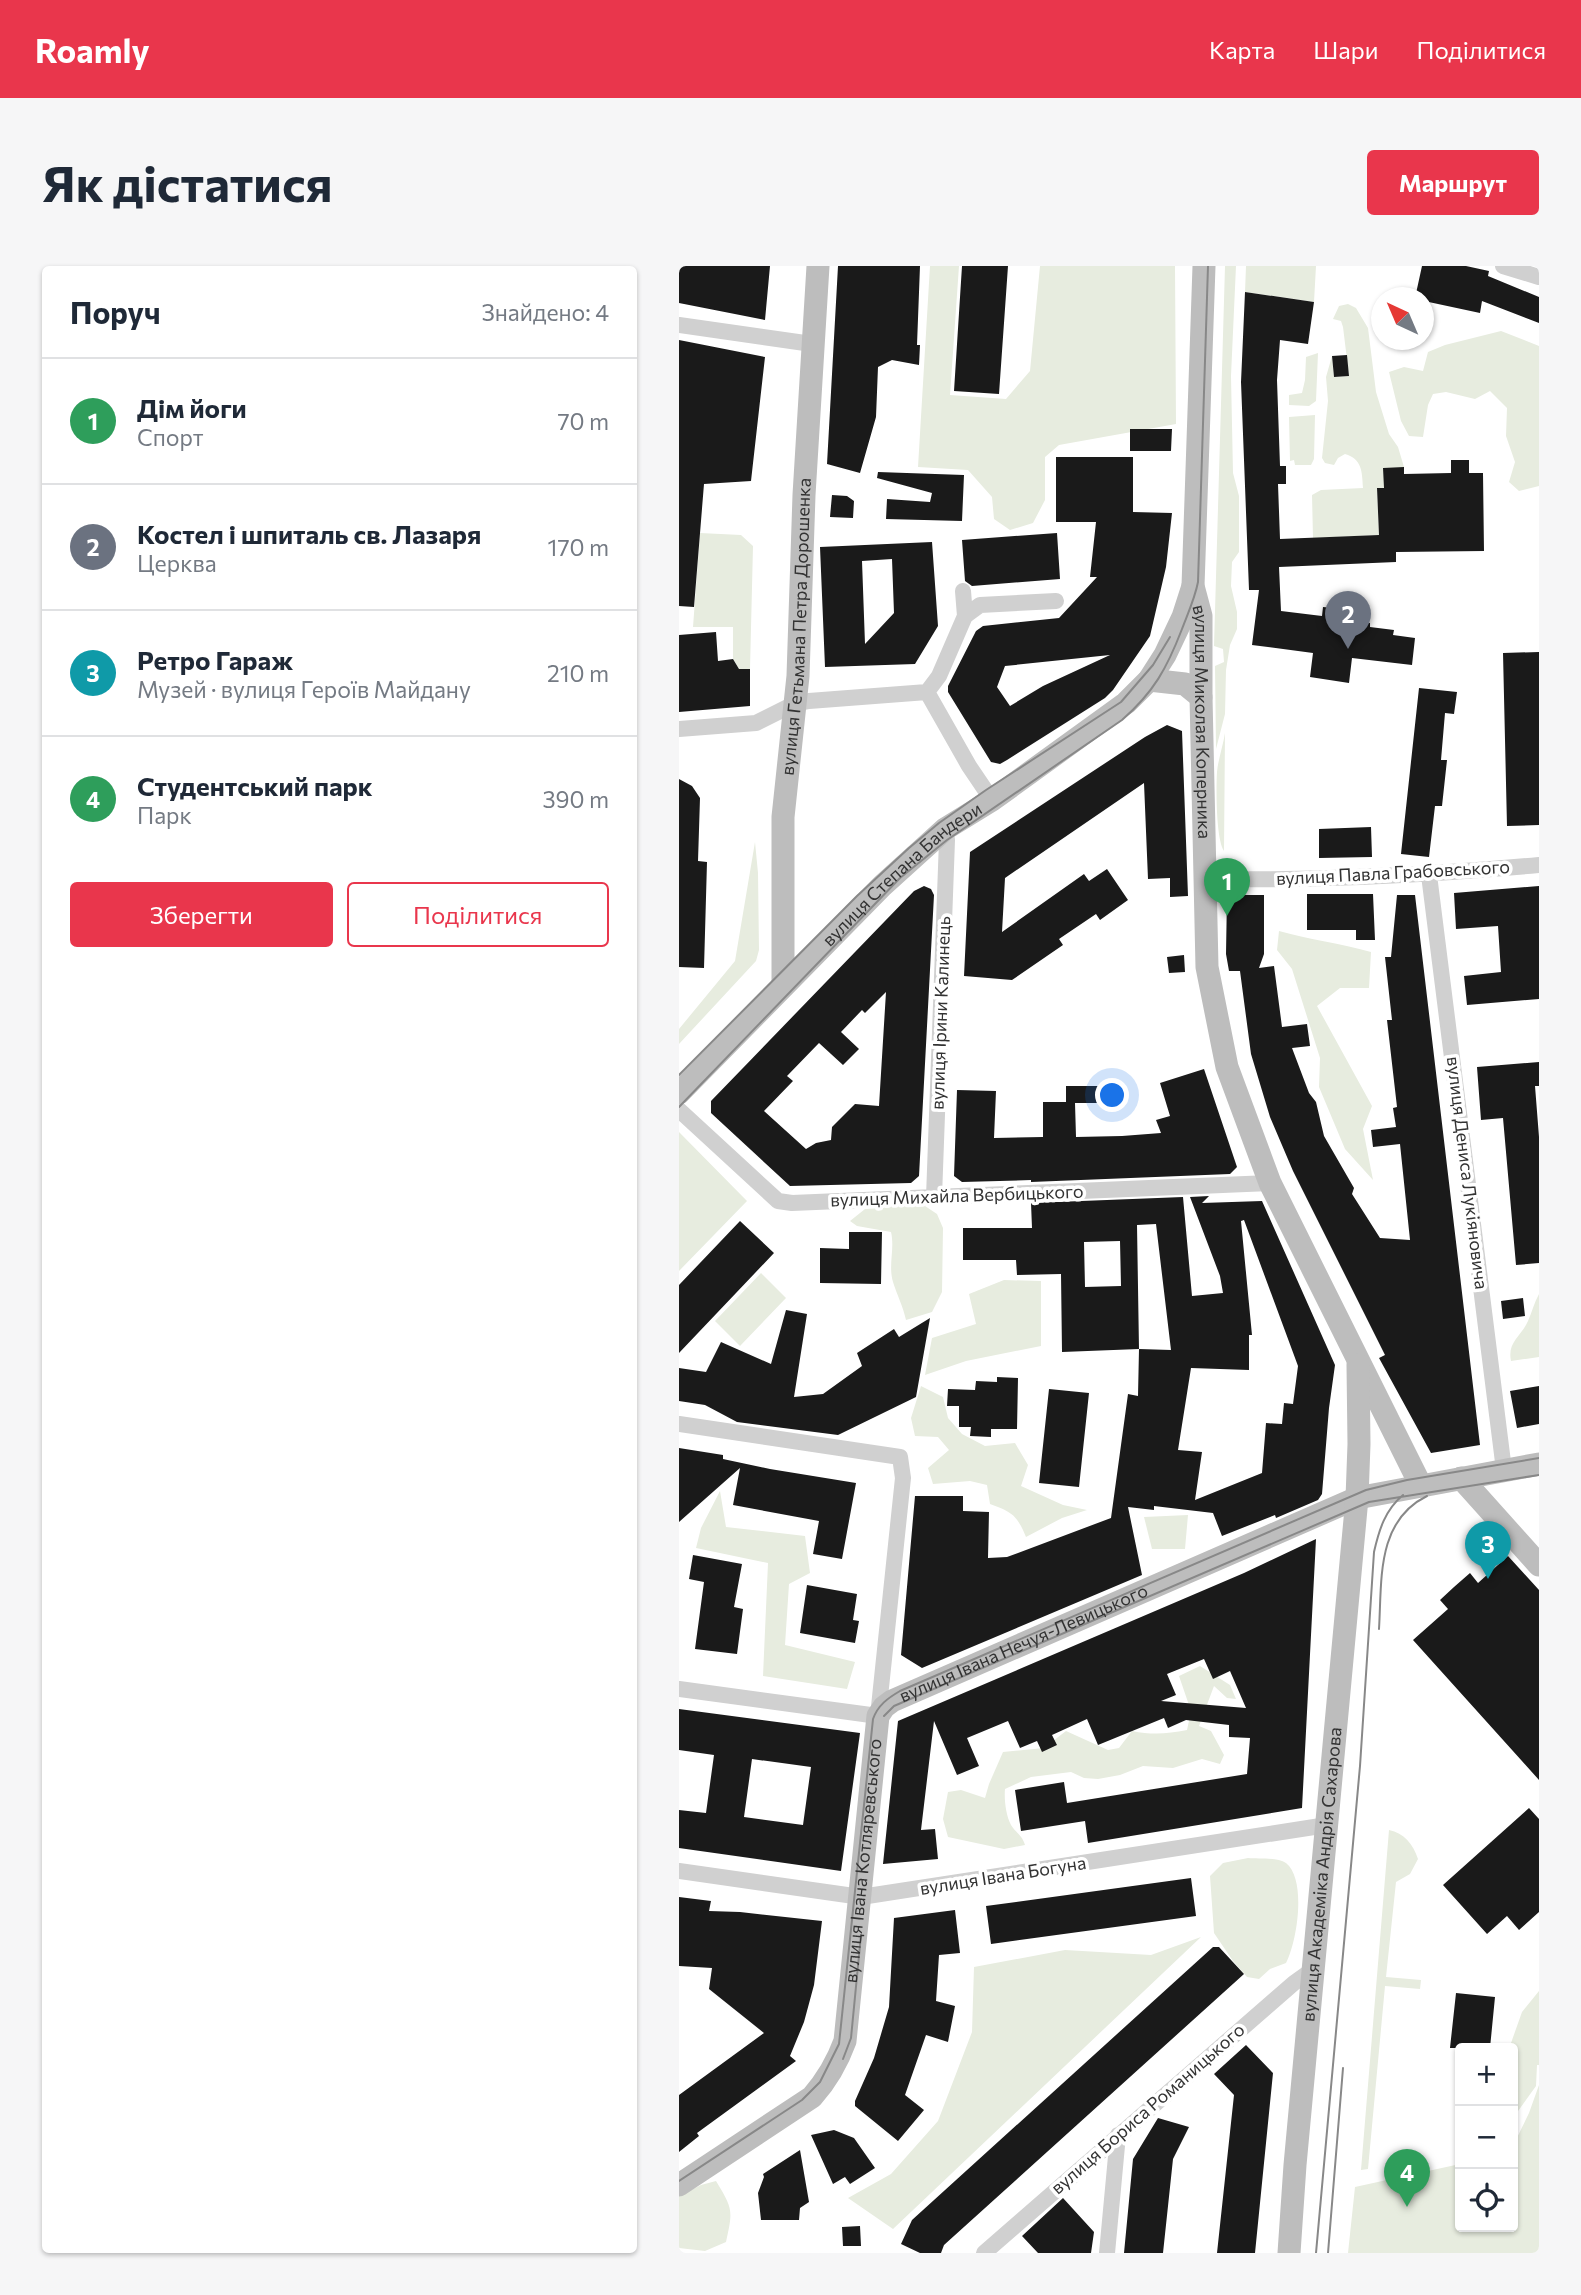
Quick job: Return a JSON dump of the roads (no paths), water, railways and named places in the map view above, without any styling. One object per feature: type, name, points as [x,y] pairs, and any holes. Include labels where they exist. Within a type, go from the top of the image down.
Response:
[{"type":"main road","name":"вулиця Гетьмана Петра Дорошенка","points":[[783,986],[783,817],[798,676],[812,344],[818,266]]},
{"type":"main road","name":"вулиця Миколая Коперника","points":[[1204,266],[1193,586],[1201,616],[1207,967],[1227,1067],[1269,1183],[1420,1486]]},
{"type":"main road","name":"вулиця Степана Бандери","points":[[679,1093],[882,887],[945,829],[992,800],[1126,703],[1149,680],[1170,645],[1193,586]]},
{"type":"main road","points":[[1149,680],[1185,684],[1201,698]]},
{"type":"main road","name":"вулиця Миколая Коперника","points":[[1357,1359],[1357,1498]]},
{"type":"main road","name":"вулиця Івана Нечуя-Левицького","points":[[879,1716],[884,1707],[892,1701],[1357,1498],[1539,1464]]},
{"type":"main road","points":[[1461,1478],[1539,1565]]},
{"type":"main road","name":"вулиця Академіка Андрія Сахарова","points":[[1289,2253],[1357,1498]]},
{"type":"main road","name":"вулиця Івана Котляревського","points":[[679,2185],[812,2097],[828,2080],[845,2041],[879,1716]]},
{"type":"street","points":[[1503,266],[1539,277]]},
{"type":"street","points":[[679,325],[812,344]]},
{"type":"street","points":[[679,729],[756,723],[794,704],[927,692],[939,676],[965,616],[963,590]]},
{"type":"street","points":[[965,616],[980,605],[1056,601]]},
{"type":"street","points":[[927,692],[969,766],[992,800]]},
{"type":"street","name":"вулиця Ірини Калинець","points":[[934,1197],[945,829]]},
{"type":"street","name":"вулиця Павла Грабовського","points":[[1206,879],[1287,880],[1429,875],[1539,865]]},
{"type":"street","name":"вулиця Дениса Лукіяновича","points":[[1429,875],[1504,1470]]},
{"type":"street","name":"вулиця Михайла Вербицького","points":[[679,1110],[778,1200],[792,1203],[1269,1183]]},
{"type":"street","name":"вулиця Івана Котляревського","points":[[679,1423],[900,1457],[903,1478],[879,1716]]},
{"type":"street","points":[[679,1689],[879,1716]]},
{"type":"street","name":"вулиця Івана Богуна","points":[[679,1871],[861,1897],[1328,1825]]},
{"type":"street","name":"вулиця Бориса Романицького","points":[[984,2253],[1294,1983],[1315,1968]]},
{"type":"street","points":[[1107,2253],[1118,2136]]},
{"type":"tram line","points":[[679,1107],[900,878],[947,840],[1122,720],[1143,699],[1165,668],[1198,582],[1208,266]]},
{"type":"tram line","points":[[679,1075],[857,896],[909,848],[986,790],[1121,702],[1153,665],[1170,637]]},
{"type":"tram line","points":[[679,2181],[802,2100],[820,2082],[839,2044],[873,1719],[888,1699],[900,1691],[1366,1490],[1407,1480],[1539,1458]]},
{"type":"tram line","points":[[884,1716],[894,1706],[1369,1502],[1539,1475]]},
{"type":"tram line","points":[[1316,2253],[1360,1766],[1374,1552],[1384,1521],[1403,1495]]},
{"type":"tram line","points":[[1379,1629],[1382,1572],[1390,1536],[1398,1520],[1410,1507],[1427,1496]]},
{"type":"tram line","points":[[843,2059],[851,2038],[861,1935]]},
{"type":"tram line","points":[[1328,2253],[1343,2068]]},
{"type":"place","name":"Костел і шпиталь св. Лазаря","points":[[1348,649]]},
{"type":"place","name":"Дім йоги","points":[[1227,916]]},
{"type":"place","name":"Ретро Гараж","points":[[1488,1579]]},
{"type":"place","name":"Студентський парк","points":[[1407,2207]]}]
